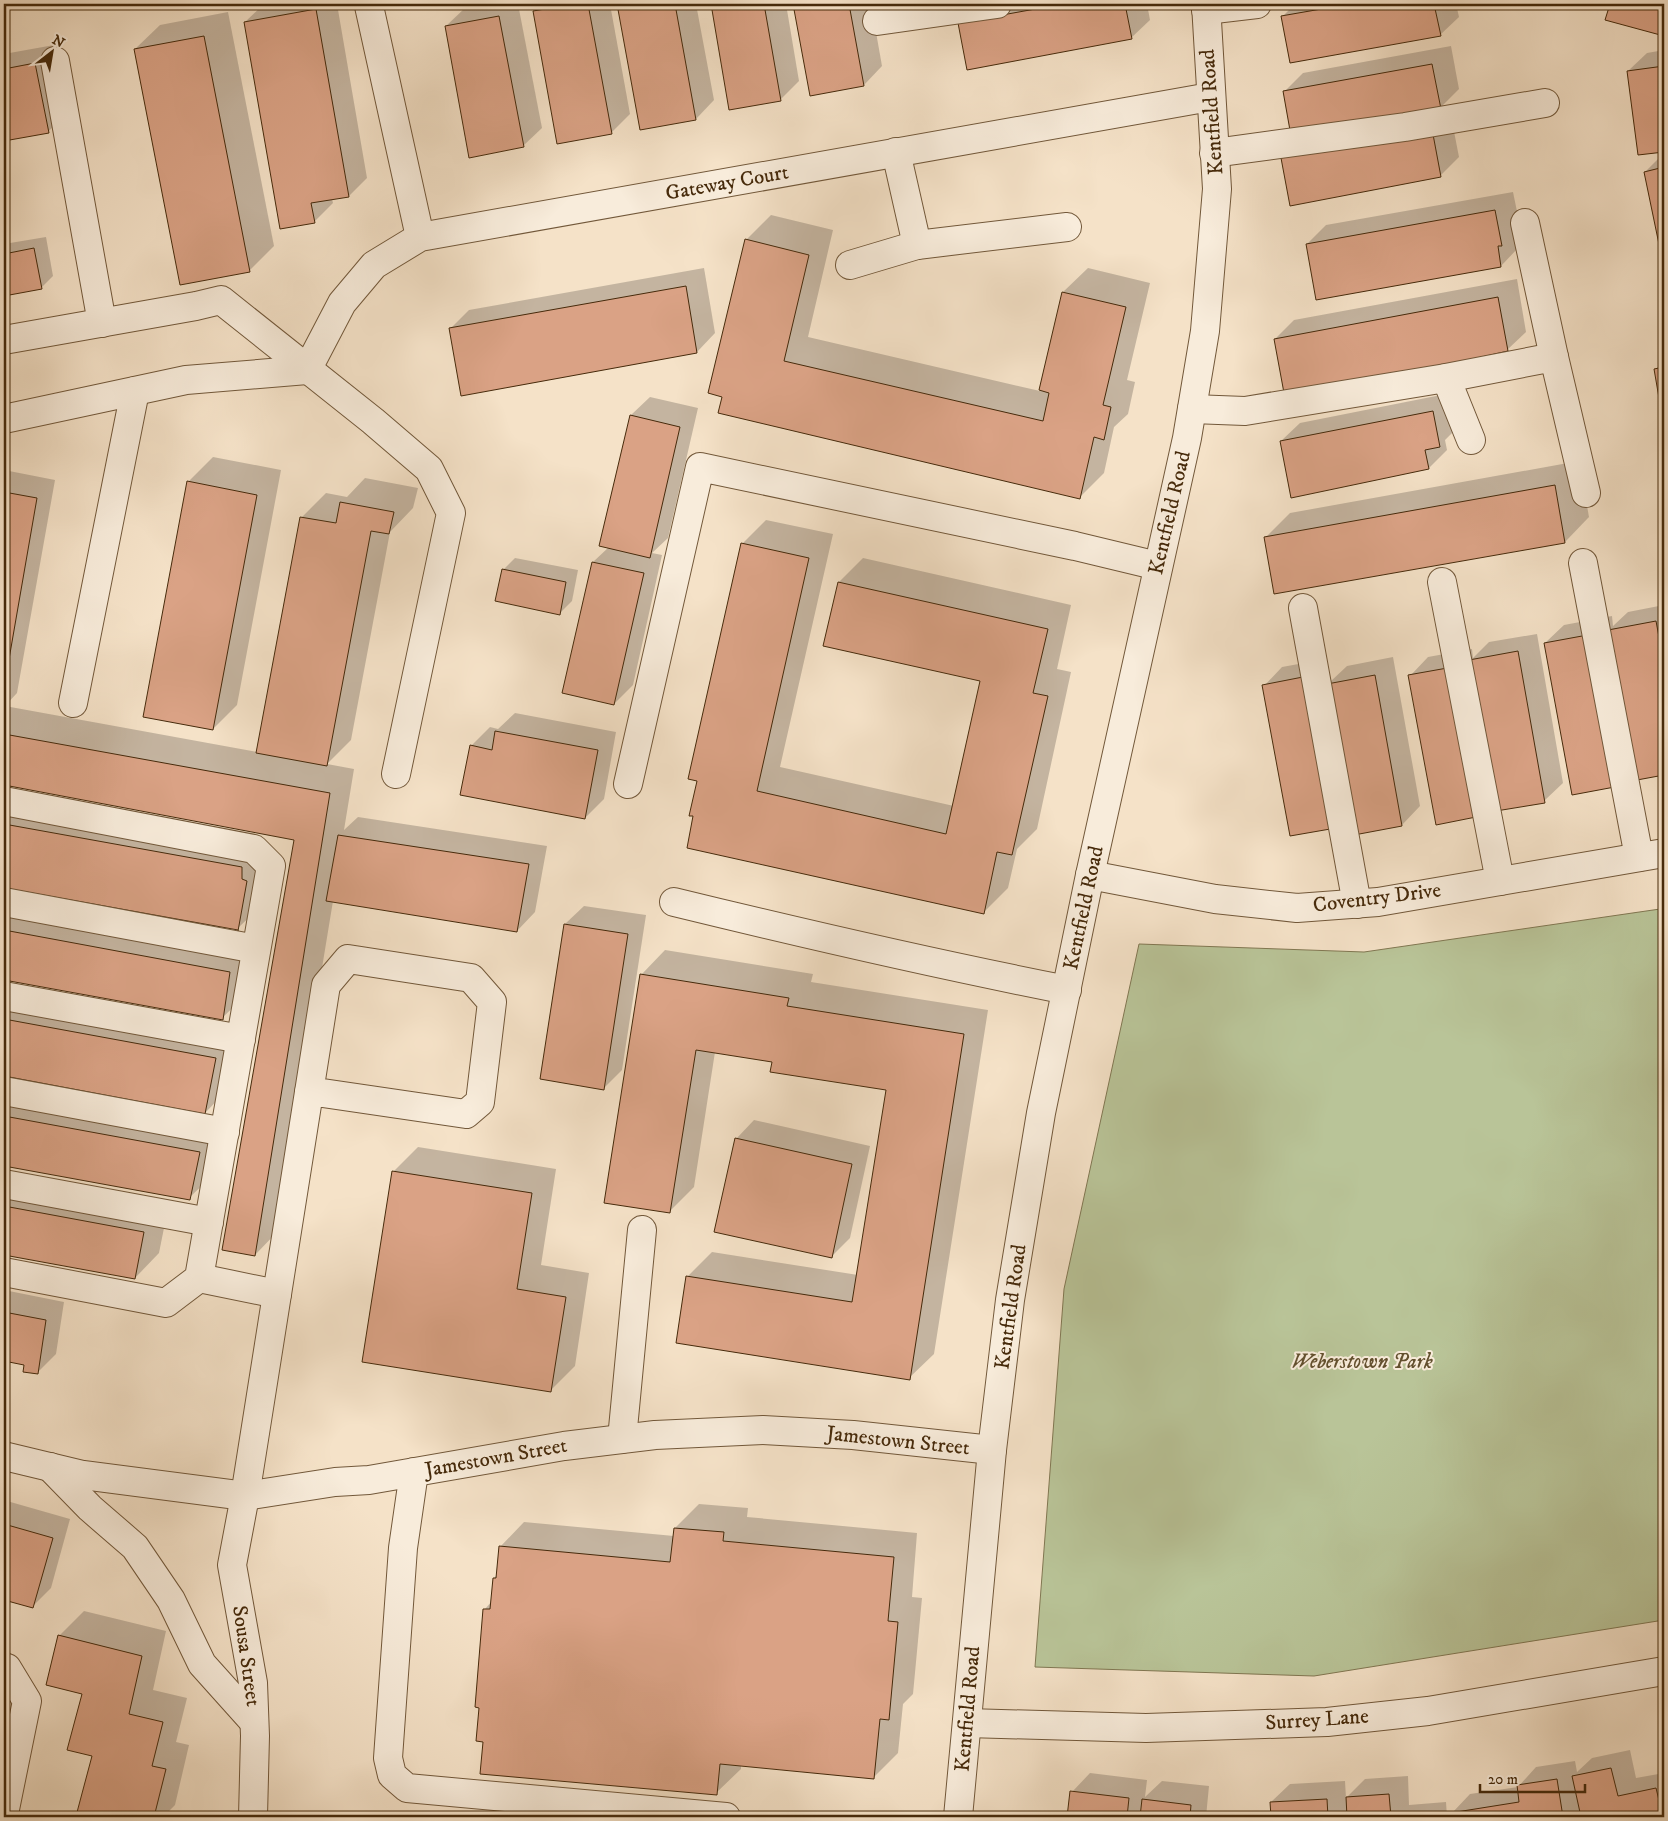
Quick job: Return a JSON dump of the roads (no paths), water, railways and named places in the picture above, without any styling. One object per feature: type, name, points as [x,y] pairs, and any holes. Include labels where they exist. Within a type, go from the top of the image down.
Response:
[{"type":"street","points":[[877,22],[998,4]]},
{"type":"street","points":[[1206,7],[1257,4]]},
{"type":"street","points":[[369,6],[420,237]]},
{"type":"street","name":"Kentfield Road","points":[[958,1817],[992,1450],[1012,1291],[1041,1113],[1090,875],[1192,409],[1205,331],[1217,189],[1206,7]]},
{"type":"street","points":[[55,61],[102,322]]},
{"type":"street","name":"Gateway Court","points":[[307,370],[342,302],[374,265],[420,237],[1210,97]]},
{"type":"street","points":[[1214,153],[1405,127],[1545,103]]},
{"type":"street","points":[[896,152],[917,245]]},
{"type":"street","points":[[1526,223],[1554,357],[1586,493]]},
{"type":"street","points":[[850,265],[917,245],[1067,227]]},
{"type":"street","points":[[4,340],[221,300],[429,469],[451,513],[396,774]]},
{"type":"street","points":[[1192,409],[1244,411],[1446,378],[1554,357]]},
{"type":"street","points":[[4,419],[186,380],[307,370]]},
{"type":"street","points":[[1446,378],[1471,440]]},
{"type":"street","points":[[73,703],[134,391]]},
{"type":"street","points":[[628,784],[700,467],[1075,546],[1158,566]]},
{"type":"street","points":[[1583,563],[1652,855]]},
{"type":"street","points":[[1442,582],[1500,881]]},
{"type":"street","points":[[1303,608],[1356,904]]},
{"type":"street","points":[[4,801],[254,849],[271,866],[199,1278],[166,1303],[4,1272]]},
{"type":"street","name":"Coventry Drive","points":[[1090,875],[1215,899],[1297,908],[1378,902],[1652,855]]},
{"type":"street","points":[[4,902],[256,949]]},
{"type":"street","points":[[674,902],[855,946],[1066,990]]},
{"type":"street","name":"Sousa Street","points":[[253,1817],[253,1683],[232,1565],[245,1496],[309,1091],[326,985],[348,959],[471,978],[492,1002],[480,1102],[466,1114],[309,1091]]},
{"type":"street","points":[[4,996],[241,1039]]},
{"type":"street","points":[[4,1091],[225,1132]]},
{"type":"street","points":[[4,1184],[209,1222]]},
{"type":"street","points":[[622,1439],[642,1230]]},
{"type":"street","points":[[199,1278],[277,1294]]},
{"type":"street","name":"Jamestown Street","points":[[4,1456],[83,1475],[245,1496],[335,1482],[369,1480],[564,1446],[655,1435],[763,1430],[853,1435],[992,1450]]},
{"type":"street","points":[[50,1467],[90,1508],[135,1547],[171,1600],[202,1664],[254,1722]]},
{"type":"street","points":[[414,1472],[402,1557],[388,1758],[392,1775],[407,1788],[726,1817]]},
{"type":"street","points":[[4,1667],[7,1668],[27,1700],[4,1814]]},
{"type":"street","name":"Surrey Lane","points":[[967,1723],[1146,1728],[1327,1722],[1428,1711],[1664,1671]]},
{"type":"park label","name":"Weberstown Park","points":[[1362,1362]]}]
